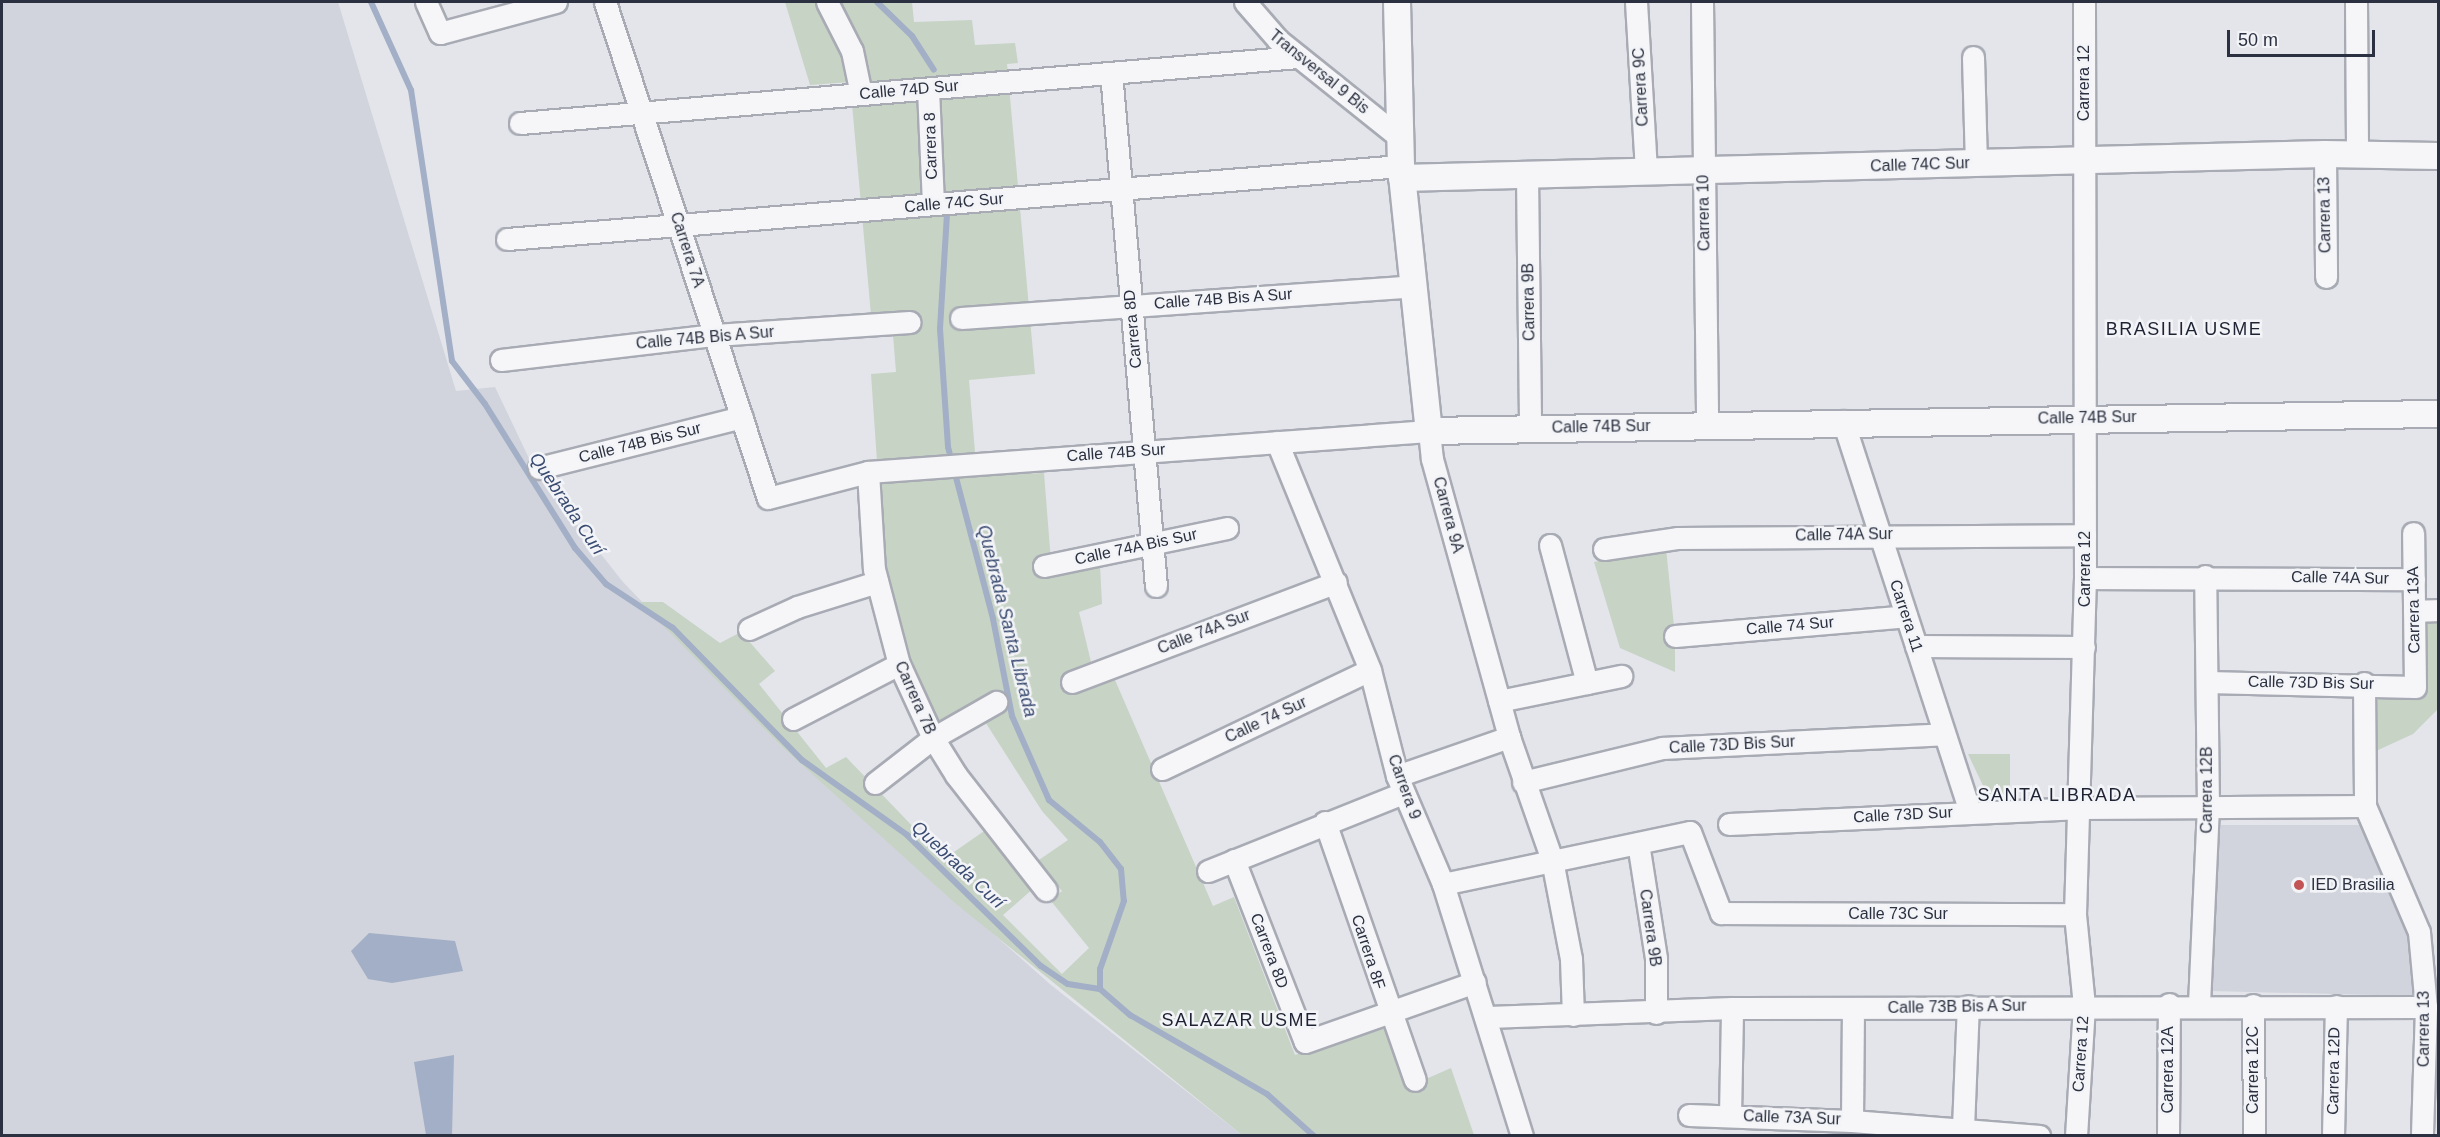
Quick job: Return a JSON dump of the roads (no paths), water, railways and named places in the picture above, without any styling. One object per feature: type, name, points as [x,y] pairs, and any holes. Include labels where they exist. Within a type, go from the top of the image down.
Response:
[{"type":"street","points":[[426,2],[440,33],[556,2]]},
{"type":"street","name":"Carrera 7A","points":[[605,2],[768,498]]},
{"type":"street","points":[[827,2],[852,51],[861,94]]},
{"type":"street","name":"Transversal 9 Bis","points":[[1245,2],[1261,24],[1298,57],[1399,137]]},
{"type":"street","name":"Carrera 9A","points":[[1396,2],[1399,137],[1432,459],[1509,737],[1552,860],[1571,959],[1572,1015]]},
{"type":"street","name":"Carrera 9C","points":[[1636,2],[1646,172]]},
{"type":"street","name":"Carrera 10","points":[[1702,2],[1707,424]]},
{"type":"street","name":"Carrera 12","points":[[2076,1136],[2084,1006],[2075,914],[2082,808],[2085,647],[2084,2]]},
{"type":"street","points":[[2356,2],[2357,153]]},
{"type":"street","name":"Calle 74D Sur","points":[[520,123],[1298,57]]},
{"type":"street","points":[[1973,57],[1976,163]]},
{"type":"street","name":"Carrera 8D","points":[[1111,73],[1156,586]]},
{"type":"street","name":"Carrera 8","points":[[928,88],[933,204]]},
{"type":"street","name":"Calle 74C Sur","points":[[507,239],[1121,189],[1402,172],[1527,175],[2357,153],[2439,156]]},
{"type":"street","name":"Carrera 13","points":[[2325,154],[2326,277]]},
{"type":"street","name":"Carrera 9B","points":[[1527,175],[1530,428]]},
{"type":"street","name":"Calle 74B Bis A Sur","points":[[961,318],[1414,286]]},
{"type":"street","name":"Calle 74B Bis A Sur","points":[[501,360],[715,335],[910,322]]},
{"type":"street","name":"Calle 74B Sur","points":[[768,498],[868,472],[966,463],[1429,431],[1842,421],[2439,414]]},
{"type":"street","name":"Calle 74B Bis Sur","points":[[539,468],[742,417]]},
{"type":"street","name":"Carrera 11","points":[[1842,421],[1970,812]]},
{"type":"street","name":"Carrera 9","points":[[1277,442],[1370,670],[1400,784],[1443,884],[1488,1017],[1522,1136]]},
{"type":"street","name":"Carrera 7B","points":[[868,472],[877,582],[899,664],[933,738],[1046,890]]},
{"type":"street","name":"Calle 74A Bis Sur","points":[[1044,566],[1152,546],[1227,528]]},
{"type":"street","name":"Carrera 13A","points":[[2413,533],[2415,687]]},
{"type":"street","name":"Calle 74A Sur","points":[[1604,549],[1678,538],[1879,534],[2085,535]]},
{"type":"street","points":[[1550,544],[1587,683]]},
{"type":"street","name":"Calle 74A Sur","points":[[2085,579],[2205,576],[2414,579]]},
{"type":"street","name":"Carrera 12B","points":[[2199,1004],[2208,807],[2205,576]]},
{"type":"street","points":[[749,629],[797,607],[877,582]]},
{"type":"street","name":"Calle 74A Sur","points":[[1072,682],[1335,582]]},
{"type":"street","points":[[2414,611],[2439,610]]},
{"type":"street","name":"Calle 74 Sur","points":[[1675,636],[1906,616]]},
{"type":"street","points":[[1916,646],[2085,647]]},
{"type":"street","points":[[793,719],[899,664]]},
{"type":"street","name":"Calle 74 Sur","points":[[1162,769],[1370,670]]},
{"type":"street","points":[[1499,701],[1621,676]]},
{"type":"street","name":"Calle 73D Bis Sur","points":[[2207,682],[2364,682],[2415,687]]},
{"type":"street","name":"Carrera 13","points":[[2364,682],[2365,806],[2419,932],[2431,1097],[2422,1136]]},
{"type":"street","points":[[875,783],[933,738],[996,702]]},
{"type":"street","name":"Calle 73D Bis Sur","points":[[1523,782],[1662,748],[1944,734]]},
{"type":"street","points":[[1208,871],[1325,822],[1400,784],[1509,737]]},
{"type":"street","name":"Calle 73D Sur","points":[[1729,824],[2082,808],[2365,806]]},
{"type":"street","name":"Carrera 8F","points":[[1325,822],[1389,1012],[1415,1080]]},
{"type":"street","name":"Calle 73C Sur","points":[[1638,843],[1690,832],[1721,914],[2075,914]]},
{"type":"street","points":[[1443,884],[1638,843]]},
{"type":"street","name":"Carrera 9B","points":[[1638,843],[1656,958],[1656,1013]]},
{"type":"street","name":"Carrera 8D","points":[[1234,860],[1305,1042],[1389,1012]]},
{"type":"street","points":[[1389,1012],[1475,982]]},
{"type":"street","name":"Calle 73B Bis A Sur","points":[[1488,1017],[1656,1013],[1732,1008],[1853,1009],[2169,1004],[2426,1006]]},
{"type":"street","name":"Carrera 12A","points":[[2168,1136],[2169,1004]]},
{"type":"street","name":"Carrera 12C","points":[[2253,1005],[2254,1136]]},
{"type":"street","points":[[1963,1128],[1968,1006]]},
{"type":"street","name":"Carrera 12D","points":[[2333,1136],[2336,1006]]},
{"type":"street","points":[[1732,1008],[1739,1123]]},
{"type":"street","points":[[1852,1121],[1853,1009]]},
{"type":"street","name":"Calle 73A Sur","points":[[1689,1115],[1739,1123],[1852,1121],[1937,1131],[1963,1128],[2039,1136]]},
{"type":"water","points":[[369,933],[455,941],[463,971],[392,983],[368,979],[351,951]]},
{"type":"water","points":[[454,1055],[452,1135],[426,1135],[414,1062]]},
{"type":"waterway","name":"Quebrada Curí","points":[[371,2],[411,90],[452,361],[485,404],[575,548],[606,584],[673,628],[802,760],[907,835],[1041,966],[1068,984],[1100,989]]},
{"type":"waterway","name":"Quebrada Santa Librada","points":[[877,2],[912,36],[934,70]]},
{"type":"waterway","name":"Quebrada Santa Librada","points":[[947,214],[940,329],[948,447],[993,619],[1012,716],[1049,800],[1100,842],[1121,869],[1124,901],[1100,969],[1100,989],[1130,1015],[1267,1094],[1314,1136]]},
{"type":"place","name":"IED Brasilia","points":[[2299,885]]},
{"type":"district","name":"BRASILIA USME","points":[[2184,329]]},
{"type":"district","name":"SANTA LIBRADA","points":[[2057,795]]},
{"type":"district","name":"SALAZAR USME","points":[[1240,1020]]}]
